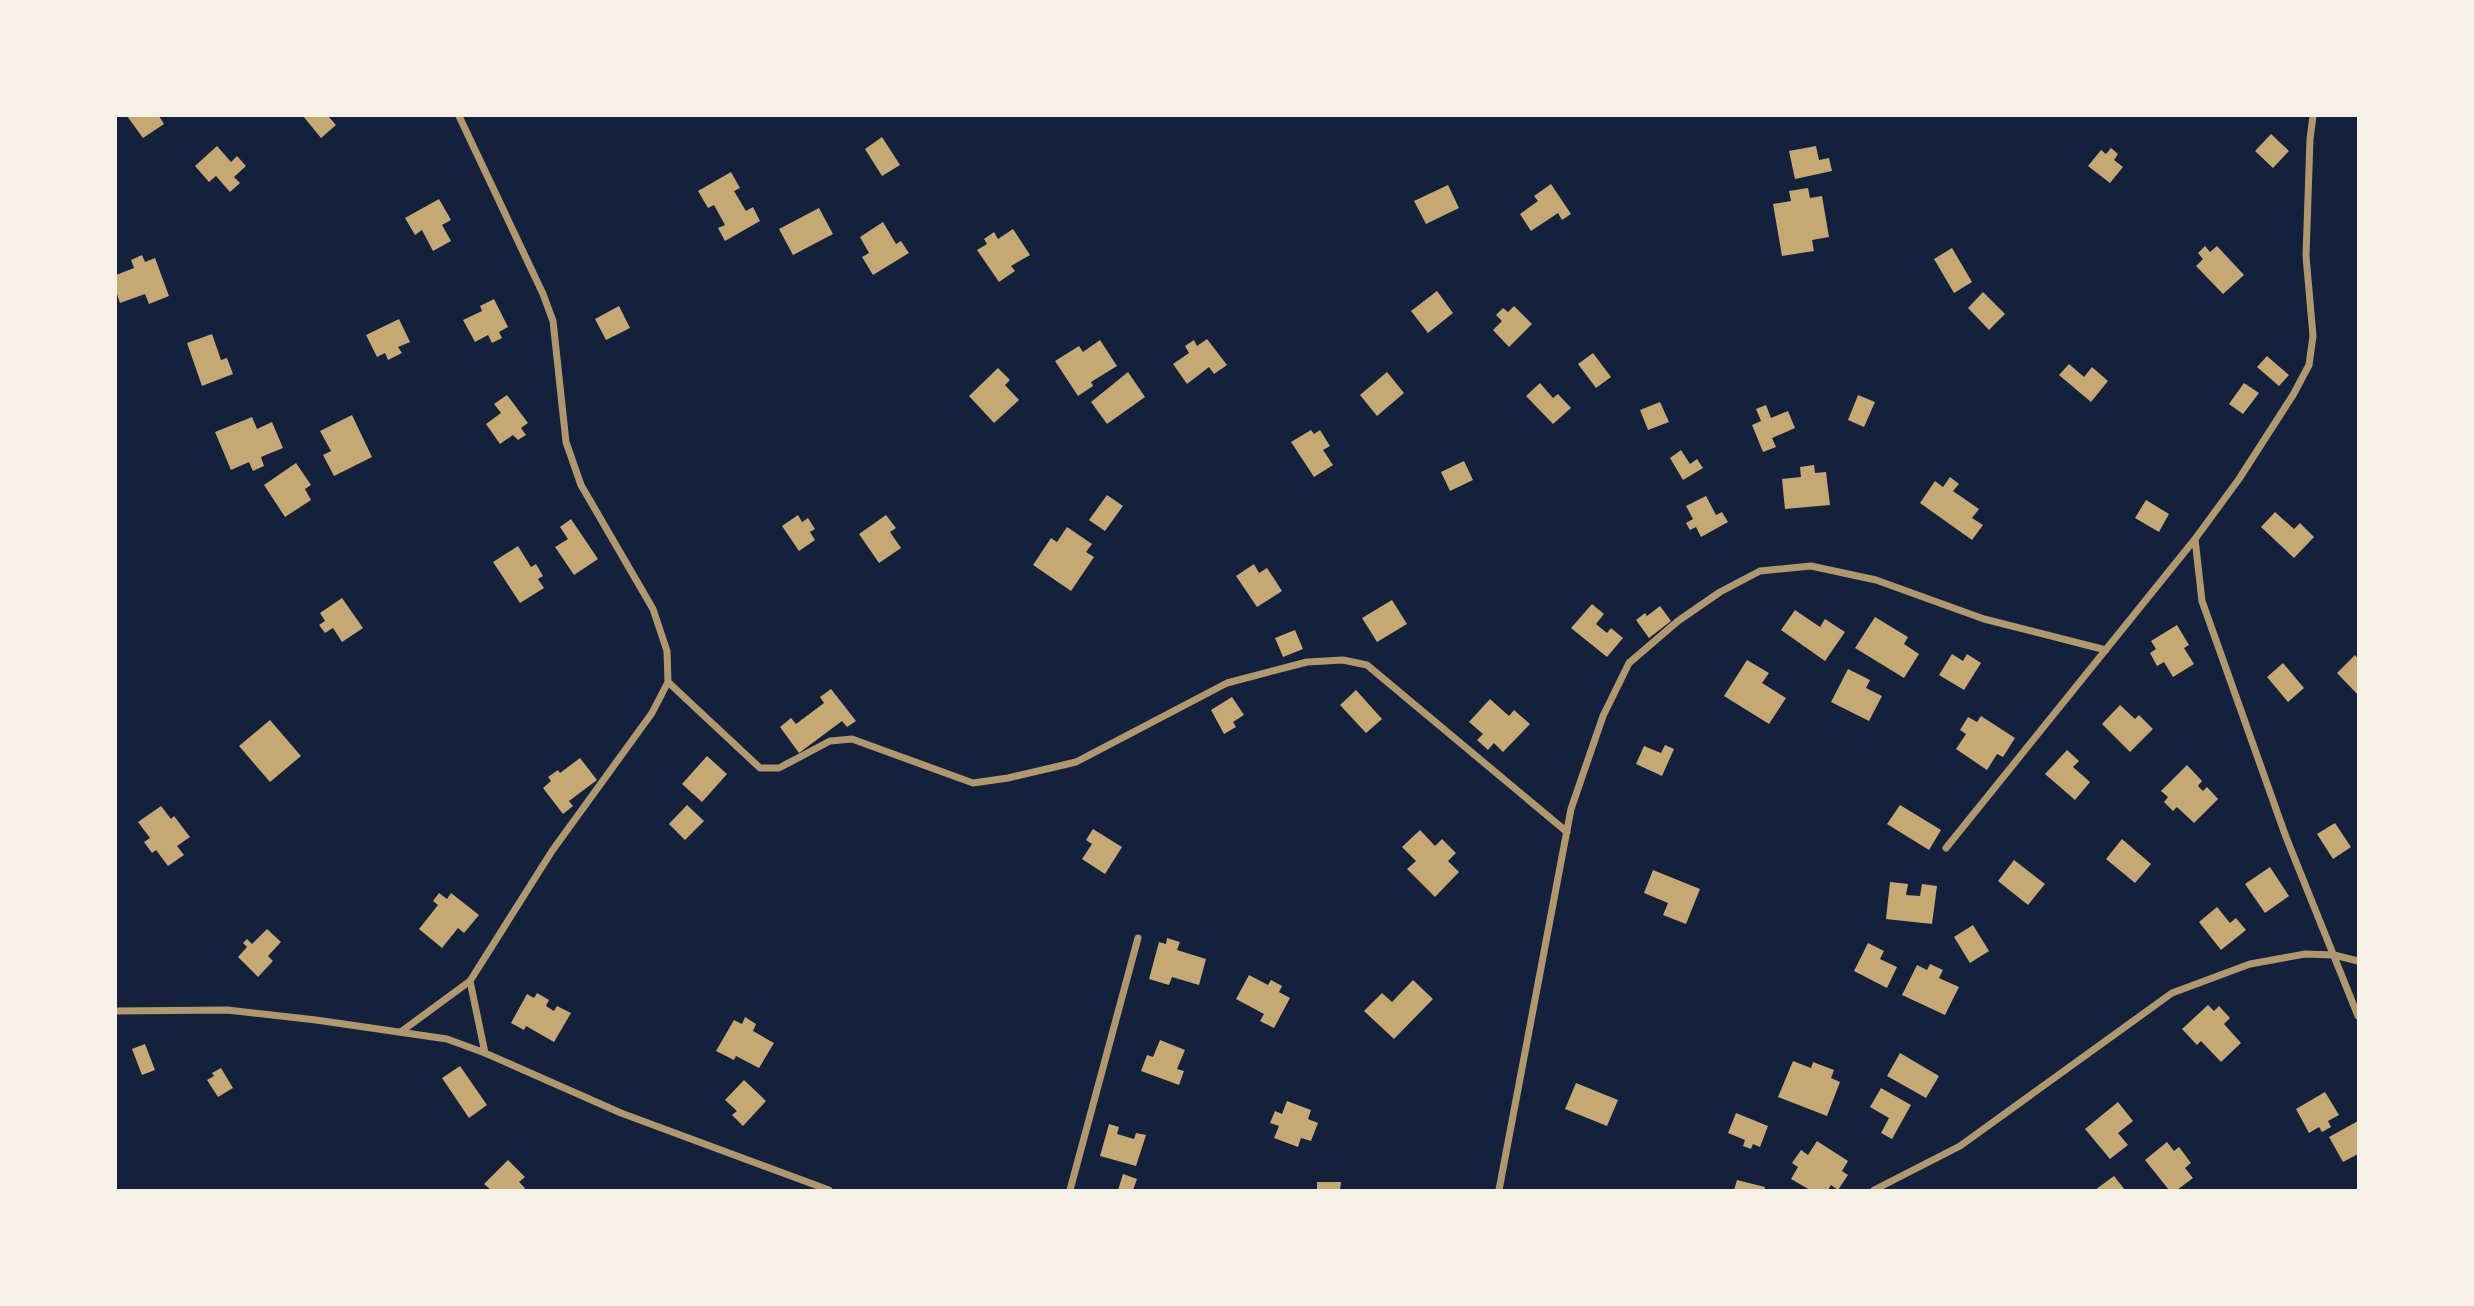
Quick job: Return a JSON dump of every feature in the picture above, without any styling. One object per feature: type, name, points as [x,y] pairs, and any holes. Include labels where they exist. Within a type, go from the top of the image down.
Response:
[{"type":"street","points":[[402,1031],[470,981],[552,851],[652,713],[668,682],[667,651],[653,609],[582,485],[566,442],[553,321],[543,294],[459,116]]},
{"type":"street","points":[[1946,848],[2195,539],[2239,479],[2309,365],[2312,336],[2306,256],[2314,116]]},
{"type":"street","points":[[2195,539],[2203,601],[2286,837],[2358,1016]]},
{"type":"street","points":[[1499,1191],[1572,809],[1602,716],[1629,663],[1678,621],[1720,592],[1760,571],[1811,566],[1876,580],[1984,618],[2106,650]]},
{"type":"street","points":[[668,682],[760,768],[779,768],[830,741],[852,739],[973,783],[1076,762],[1227,683],[1307,662],[1343,660],[1367,665],[1567,832]]},
{"type":"street","points":[[1070,1191],[1138,938]]},
{"type":"street","points":[[1874,1191],[1960,1146],[2172,993],[2250,964],[2305,954],[2334,955],[2358,961]]},
{"type":"street","points":[[470,981],[485,1053]]},
{"type":"street","points":[[116,1011],[227,1010],[447,1039],[621,1113],[829,1191]]},
{"type":"building","points":[[127,116],[159,116],[164,124],[143,138]]},
{"type":"building","points":[[303,116],[328,116],[336,125],[321,138]]},
{"type":"building","points":[[2271,134],[2289,151],[2273,168],[2255,151]]},
{"type":"building","points":[[882,137],[900,165],[882,176],[865,149]]},
{"type":"building","points":[[217,146],[231,162],[237,156],[246,166],[234,177],[240,183],[230,192],[216,176],[209,182],[195,166]]},
{"type":"building","points":[[1816,146],[1819,160],[1829,158],[1832,171],[1795,179],[1789,151]]},
{"type":"building","points":[[2111,148],[2118,154],[2114,160],[2123,167],[2110,183],[2088,166],[2101,150],[2106,154]]},
{"type":"building","points":[[731,172],[740,188],[734,191],[746,211],[753,207],[760,221],[725,241],[718,228],[725,225],[714,205],[708,208],[698,191]]},
{"type":"building","points":[[1551,184],[1571,214],[1562,220],[1558,213],[1531,231],[1520,214],[1538,201],[1534,196]]},
{"type":"building","points":[[1448,185],[1459,208],[1426,224],[1414,201]]},
{"type":"building","points":[[1808,188],[1810,198],[1822,196],[1829,237],[1812,240],[1814,251],[1782,256],[1773,204],[1791,201],[1789,191]]},
{"type":"building","points":[[439,199],[451,220],[442,225],[451,241],[433,251],[422,230],[415,235],[405,218]]},
{"type":"building","points":[[819,208],[833,234],[793,255],[779,229]]},
{"type":"building","points":[[883,222],[896,244],[901,241],[909,253],[873,275],[862,257],[869,253],[860,237]]},
{"type":"building","points":[[1013,229],[1030,255],[1011,266],[1015,271],[999,282],[977,250],[987,244],[984,239],[994,232],[998,239]]},
{"type":"building","points":[[2205,246],[2210,252],[2217,246],[2244,275],[2223,294],[2196,266],[2203,259],[2198,253]]},
{"type":"building","points":[[1952,248],[1972,282],[1954,293],[1934,259]]},
{"type":"building","points":[[142,255],[145,262],[155,258],[169,296],[149,304],[145,294],[120,303],[116,291],[116,275],[134,268],[131,260]]},
{"type":"building","points":[[1437,291],[1453,313],[1428,333],[1411,311]]},
{"type":"building","points":[[1983,292],[2005,314],[1989,330],[1968,308]]},
{"type":"building","points":[[494,299],[508,327],[499,332],[502,338],[492,343],[488,335],[475,342],[463,320],[482,311],[480,306]]},
{"type":"building","points":[[619,306],[630,328],[606,340],[595,319]]},
{"type":"building","points":[[1514,306],[1532,324],[1509,347],[1493,330],[1502,321],[1496,315],[1503,308],[1508,312]]},
{"type":"building","points":[[399,319],[410,342],[398,347],[402,353],[388,360],[385,353],[377,357],[366,335]]},
{"type":"building","points":[[212,334],[221,360],[227,358],[233,374],[202,386],[187,343]]},
{"type":"building","points":[[1207,339],[1227,365],[1214,374],[1209,367],[1187,384],[1173,364],[1189,353],[1185,346],[1194,340],[1197,346]]},
{"type":"building","points":[[1100,340],[1117,366],[1091,382],[1093,386],[1078,396],[1055,361],[1079,346],[1083,352]]},
{"type":"building","points":[[1593,353],[1611,377],[1596,388],[1578,364]]},
{"type":"building","points":[[2267,356],[2289,375],[2279,386],[2257,367]]},
{"type":"building","points":[[2069,364],[2084,377],[2092,367],[2108,381],[2091,402],[2059,375]]},
{"type":"building","points":[[998,368],[1010,380],[1005,385],[1019,400],[994,423],[969,396]]},
{"type":"building","points":[[1128,372],[1145,397],[1107,424],[1091,402]]},
{"type":"building","points":[[1387,372],[1404,393],[1377,416],[1360,395]]},
{"type":"building","points":[[1540,383],[1553,398],[1558,394],[1571,408],[1553,424],[1526,396]]},
{"type":"building","points":[[2244,383],[2259,393],[2243,414],[2229,404]]},
{"type":"building","points":[[507,395],[528,423],[521,428],[526,435],[518,440],[513,435],[500,444],[486,424],[501,413],[494,404]]},
{"type":"building","points":[[1858,395],[1875,402],[1864,427],[1848,420]]},
{"type":"building","points":[[1660,402],[1669,422],[1648,430],[1640,410]]},
{"type":"building","points":[[1766,405],[1771,418],[1788,411],[1795,428],[1772,438],[1776,447],[1763,452],[1752,425],[1761,421],[1756,409]]},
{"type":"building","points":[[352,415],[372,457],[334,476],[323,455],[331,451],[320,431]]},
{"type":"building","points":[[252,417],[257,429],[272,422],[283,448],[261,457],[264,466],[253,471],[249,462],[231,470],[215,432]]},
{"type":"building","points":[[1311,430],[1314,434],[1320,430],[1330,446],[1323,450],[1333,465],[1314,477],[1291,442]]},
{"type":"building","points":[[1681,450],[1690,464],[1697,459],[1703,468],[1683,480],[1670,458]]},
{"type":"building","points":[[1464,461],[1473,480],[1450,491],[1441,472]]},
{"type":"building","points":[[296,463],[311,485],[305,489],[311,500],[285,517],[264,485]]},
{"type":"building","points":[[1814,465],[1815,473],[1826,472],[1830,505],[1785,509],[1782,479],[1801,477],[1800,467]]},
{"type":"building","points":[[1950,477],[1959,484],[1953,491],[1979,509],[1972,518],[1983,525],[1972,540],[1920,503],[1935,481],[1943,487]]},
{"type":"building","points":[[1107,495],[1123,506],[1105,531],[1089,520]]},
{"type":"building","points":[[1706,496],[1716,515],[1722,512],[1728,522],[1701,537],[1696,527],[1690,530],[1686,523],[1693,519],[1686,506]]},
{"type":"building","points":[[2146,500],[2169,514],[2159,532],[2135,518]]},
{"type":"building","points":[[2275,512],[2294,529],[2300,523],[2314,537],[2294,558],[2261,527]]},
{"type":"building","points":[[798,515],[802,522],[808,518],[815,529],[810,532],[815,540],[799,551],[782,526]]},
{"type":"building","points":[[886,515],[896,528],[890,532],[901,548],[879,563],[859,534]]},
{"type":"building","points":[[571,519],[598,559],[574,575],[555,547],[568,539],[560,527]]},
{"type":"building","points":[[1067,527],[1092,544],[1086,552],[1094,557],[1071,591],[1033,565],[1051,538],[1057,542]]},
{"type":"building","points":[[518,546],[531,567],[536,564],[543,576],[538,579],[544,588],[520,603],[493,562]]},
{"type":"building","points":[[1254,564],[1259,573],[1267,568],[1282,591],[1257,607],[1236,576]]},
{"type":"building","points":[[342,598],[363,628],[342,642],[333,628],[325,633],[319,625],[325,621],[320,613]]},
{"type":"building","points":[[1392,600],[1407,624],[1377,642],[1362,618]]},
{"type":"building","points":[[1592,604],[1604,614],[1596,624],[1607,633],[1611,628],[1623,638],[1607,657],[1571,628]]},
{"type":"building","points":[[1660,606],[1671,621],[1649,638],[1636,620]]},
{"type":"building","points":[[1795,610],[1820,627],[1825,619],[1845,632],[1825,661],[1781,630]]},
{"type":"building","points":[[1875,617],[1908,637],[1904,644],[1919,654],[1904,678],[1855,648]]},
{"type":"building","points":[[2177,625],[2189,645],[2184,648],[2194,664],[2173,677],[2164,662],[2157,666],[2150,653],[2156,649],[2151,641]]},
{"type":"building","points":[[1295,630],[1303,649],[1283,657],[1275,638]]},
{"type":"building","points":[[1952,654],[1963,661],[1967,654],[1981,663],[1964,690],[1939,675]]},
{"type":"building","points":[[2355,655],[2358,659],[2358,695],[2337,673]]},
{"type":"building","points":[[1747,660],[1769,673],[1762,683],[1786,698],[1769,724],[1724,696]]},
{"type":"building","points":[[2283,663],[2304,688],[2288,702],[2267,677]]},
{"type":"building","points":[[1848,669],[1870,680],[1866,688],[1882,696],[1869,721],[1831,702]]},
{"type":"building","points":[[831,689],[856,721],[847,727],[842,721],[799,753],[780,727],[791,718],[796,724],[824,703],[820,697]]},
{"type":"building","points":[[1356,690],[1382,719],[1366,733],[1340,705]]},
{"type":"building","points":[[1232,697],[1244,715],[1233,722],[1236,727],[1224,734],[1211,710]]},
{"type":"building","points":[[1490,699],[1509,716],[1514,710],[1530,724],[1503,752],[1494,743],[1488,750],[1477,740],[1483,734],[1469,722]]},
{"type":"building","points":[[2120,705],[2135,719],[2139,715],[2153,729],[2130,752],[2102,724]]},
{"type":"building","points":[[1981,716],[2015,738],[2003,757],[1997,754],[1987,770],[1956,749],[1966,734],[1960,730],[1968,717],[1977,722]]},
{"type":"building","points":[[270,720],[301,756],[270,782],[239,746]]},
{"type":"building","points":[[1665,745],[1674,749],[1662,776],[1636,764],[1644,746],[1661,753]]},
{"type":"building","points":[[2067,750],[2079,761],[2073,767],[2090,782],[2075,800],[2045,774]]},
{"type":"building","points":[[707,756],[727,774],[702,802],[682,784]]},
{"type":"building","points":[[580,758],[597,780],[569,801],[573,806],[563,814],[543,788],[551,781],[548,777],[558,770],[560,773]]},
{"type":"building","points":[[2187,765],[2202,781],[2198,786],[2203,791],[2207,787],[2218,799],[2194,823],[2177,807],[2173,811],[2164,802],[2168,797],[2161,791]]},
{"type":"building","points":[[687,805],[704,821],[685,840],[669,824]]},
{"type":"building","points":[[1900,805],[1941,830],[1929,850],[1887,824]]},
{"type":"building","points":[[161,806],[171,819],[174,816],[190,837],[177,846],[184,855],[168,866],[156,850],[152,853],[144,842],[150,838],[138,822]]},
{"type":"building","points":[[2335,823],[2351,847],[2333,859],[2317,834]]},
{"type":"building","points":[[1093,829],[1122,847],[1105,874],[1082,859],[1092,844],[1086,840]]},
{"type":"building","points":[[1420,830],[1435,846],[1442,839],[1456,853],[1448,861],[1459,872],[1435,897],[1407,869],[1416,861],[1402,847]]},
{"type":"building","points":[[2122,839],[2151,864],[2135,883],[2106,859]]},
{"type":"building","points":[[2014,860],[2045,884],[2028,905],[1998,881]]},
{"type":"building","points":[[2270,867],[2289,896],[2265,913],[2245,884]]},
{"type":"building","points":[[1653,870],[1700,889],[1686,924],[1663,915],[1668,903],[1644,893]]},
{"type":"building","points":[[1890,882],[1908,884],[1906,895],[1920,896],[1922,884],[1937,886],[1932,924],[1886,919]]},
{"type":"building","points":[[439,893],[447,899],[451,893],[479,915],[464,933],[458,928],[442,948],[419,929],[438,905],[433,901]]},
{"type":"building","points":[[2217,907],[2230,923],[2236,918],[2246,930],[2221,950],[2199,922]]},
{"type":"building","points":[[1973,925],[1989,951],[1970,963],[1954,937]]},
{"type":"building","points":[[267,929],[281,942],[268,956],[273,961],[258,977],[238,957],[247,947],[243,943],[247,939],[252,944]]},
{"type":"building","points":[[1167,938],[1180,942],[1177,950],[1206,959],[1199,985],[1172,977],[1169,985],[1149,979],[1159,942],[1166,944]]},
{"type":"building","points":[[1868,943],[1884,951],[1880,959],[1897,967],[1887,988],[1854,971]]},
{"type":"building","points":[[1930,964],[1943,970],[1939,978],[1959,987],[1945,1015],[1902,995],[1917,965],[1927,970]]},
{"type":"building","points":[[1249,975],[1268,985],[1271,980],[1282,986],[1279,992],[1290,998],[1274,1028],[1260,1021],[1264,1014],[1236,999]]},
{"type":"building","points":[[1413,980],[1433,999],[1394,1039],[1364,1011],[1382,993],[1392,1002]]},
{"type":"building","points":[[537,993],[549,1000],[546,1006],[554,1011],[557,1006],[571,1013],[554,1042],[526,1026],[524,1030],[511,1023],[527,994],[534,998]]},
{"type":"building","points":[[2208,1005],[2214,1011],[2219,1006],[2230,1018],[2224,1024],[2241,1043],[2221,1062],[2201,1041],[2197,1045],[2182,1029]]},
{"type":"building","points":[[745,1017],[756,1024],[753,1031],[774,1043],[759,1068],[736,1056],[734,1060],[716,1051],[734,1020],[742,1024]]},
{"type":"building","points":[[1160,1040],[1185,1050],[1177,1069],[1184,1071],[1179,1085],[1141,1071],[1147,1055],[1153,1057]]},
{"type":"building","points":[[145,1044],[155,1070],[142,1075],[132,1049]]},
{"type":"building","points":[[1900,1053],[1939,1076],[1926,1098],[1887,1076]]},
{"type":"building","points":[[1793,1061],[1811,1068],[1813,1062],[1834,1070],[1831,1078],[1840,1082],[1827,1116],[1778,1097]]},
{"type":"building","points":[[460,1066],[487,1105],[469,1118],[442,1078]]},
{"type":"building","points":[[221,1068],[233,1088],[218,1097],[207,1080]]},
{"type":"building","points":[[744,1080],[766,1101],[743,1126],[732,1115],[737,1111],[725,1100]]},
{"type":"building","points":[[1576,1083],[1618,1100],[1607,1126],[1565,1109]]},
{"type":"building","points":[[1881,1088],[1911,1105],[1892,1139],[1881,1133],[1889,1118],[1870,1107]]},
{"type":"building","points":[[2325,1092],[2339,1115],[2328,1121],[2331,1127],[2322,1132],[2319,1127],[2309,1133],[2296,1109]]},
{"type":"building","points":[[1287,1101],[1311,1110],[1308,1119],[1318,1123],[1311,1141],[1301,1138],[1298,1147],[1274,1138],[1279,1126],[1270,1123],[1275,1111],[1282,1114]]},
{"type":"building","points":[[2118,1102],[2133,1121],[2118,1133],[2128,1145],[2110,1159],[2085,1129]]},
{"type":"building","points":[[1736,1113],[1768,1126],[1760,1147],[1753,1144],[1751,1149],[1743,1146],[1745,1140],[1728,1133]]},
{"type":"building","points":[[2358,1121],[2358,1154],[2343,1162],[2329,1137]]},
{"type":"building","points":[[1109,1124],[1119,1127],[1117,1134],[1134,1139],[1136,1133],[1146,1135],[1136,1166],[1100,1156]]},
{"type":"building","points":[[1817,1141],[1848,1161],[1842,1171],[1848,1175],[1838,1190],[1831,1185],[1828,1190],[1810,1190],[1791,1179],[1798,1167],[1792,1163],[1801,1150],[1808,1155]]},
{"type":"building","points":[[2167,1142],[2174,1151],[2179,1147],[2191,1163],[2185,1168],[2193,1178],[2177,1190],[2169,1190],[2145,1160]]},
{"type":"building","points":[[508,1160],[525,1177],[519,1182],[525,1188],[491,1190],[484,1184]]},
{"type":"building","points":[[1123,1174],[1137,1179],[1133,1190],[1118,1190]]},
{"type":"building","points":[[2114,1176],[2125,1190],[2095,1190]]},
{"type":"building","points":[[1737,1180],[1765,1187],[1764,1190],[1734,1190]]},
{"type":"building","points":[[1317,1182],[1341,1182],[1340,1190],[1317,1190]]}]
